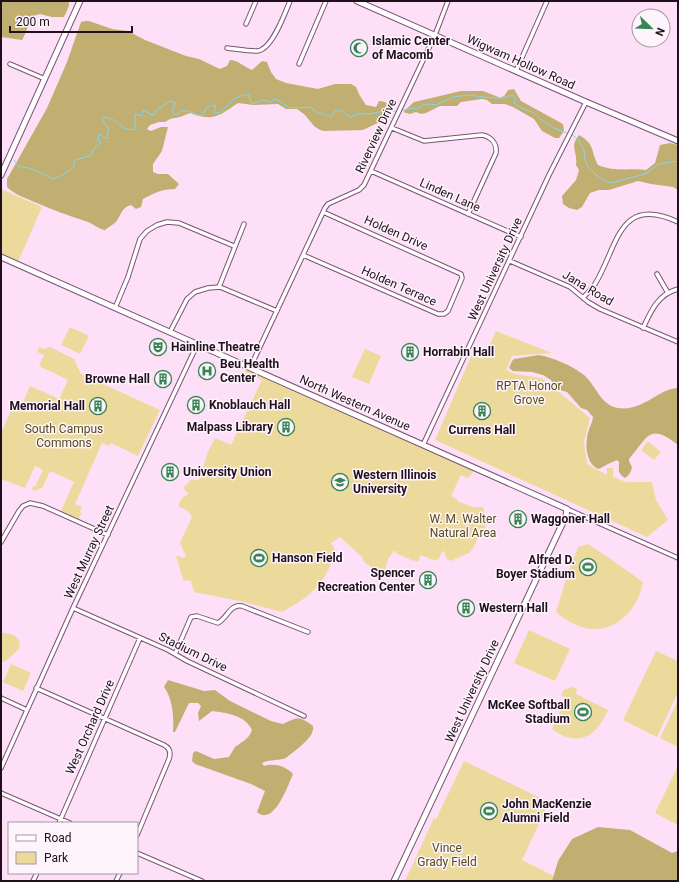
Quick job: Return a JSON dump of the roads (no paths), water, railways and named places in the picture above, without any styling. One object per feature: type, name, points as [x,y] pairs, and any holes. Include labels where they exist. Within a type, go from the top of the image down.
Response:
[{"type":"street","points":[[1,175],[80,1]]},
{"type":"street","points":[[246,24],[256,1]]},
{"type":"street","points":[[226,48],[258,51],[266,48],[290,1]]},
{"type":"street","points":[[299,64],[326,1]]},
{"type":"street","name":"Wigwam Hollow Road","points":[[357,1],[678,141]]},
{"type":"street","name":"Riverview Drive","points":[[250,368],[323,212],[328,204],[362,188],[392,128],[435,35],[448,1]]},
{"type":"street","points":[[516,70],[547,1]]},
{"type":"street","points":[[10,64],[45,79]]},
{"type":"street","name":"West University Drive","points":[[423,445],[553,168],[586,102]]},
{"type":"street","points":[[392,128],[424,141],[482,135],[492,140],[496,149],[496,154],[468,214]]},
{"type":"street","name":"Linden Lane","points":[[371,171],[521,237]]},
{"type":"street","name":"Holden Drive","points":[[323,212],[460,273]]},
{"type":"street","points":[[583,298],[595,284],[620,231],[632,220],[639,216],[653,214],[678,222]]},
{"type":"street","points":[[115,308],[128,277],[140,239],[152,228],[162,223],[178,223],[234,246]]},
{"type":"street","points":[[219,287],[244,224]]},
{"type":"street","name":"Holden Terrace","points":[[303,255],[440,315],[447,312],[449,308],[462,278],[460,273]]},
{"type":"street","name":"North Western Avenue","points":[[1,258],[678,558]]},
{"type":"street","name":"Jana Road","points":[[510,261],[565,284],[600,309],[678,342]]},
{"type":"street","points":[[657,274],[668,293]]},
{"type":"street","points":[[170,332],[184,303],[189,297],[201,290],[219,287],[277,311]]},
{"type":"street","points":[[643,328],[654,306],[668,293],[678,289]]},
{"type":"street","name":"West Murray Street","points":[[1,768],[73,608],[197,345]]},
{"type":"street","points":[[1,542],[19,511],[30,503],[36,503],[108,535]]},
{"type":"street","name":"West University Drive","points":[[394,881],[566,516],[567,509]]},
{"type":"street","points":[[175,654],[192,617],[197,616],[218,623],[233,607],[237,606],[242,606],[308,632]]},
{"type":"street","name":"Stadium Drive","points":[[73,608],[175,654],[304,716]]},
{"type":"street","name":"West Orchard Drive","points":[[59,822],[140,638]]},
{"type":"street","points":[[36,688],[164,745],[170,751],[169,759],[138,833]]},
{"type":"street","points":[[1,698],[27,710]]},
{"type":"street","points":[[1,793],[68,822]]},
{"type":"street","points":[[138,853],[202,881]]},
{"type":"waterway","points":[[97,146],[101,143],[98,141],[99,134],[107,139],[108,135],[107,133],[109,130],[102,119],[103,117],[107,117],[125,128],[133,130],[135,128],[135,114],[142,116],[143,110],[154,115],[158,109],[170,101],[176,103],[172,111],[174,114],[178,114],[180,111],[186,111],[201,116],[207,107],[216,105],[214,112],[219,113],[236,98],[244,95],[249,95],[253,104],[263,100],[271,102],[274,99],[280,101],[289,108],[310,107],[318,113],[330,117],[335,111],[344,112],[351,118],[358,114],[396,111]]},
{"type":"waterway","points":[[403,110],[412,108],[419,109],[422,105],[436,105],[453,97],[467,95],[493,98],[503,98],[513,95],[515,98],[514,103],[519,107],[534,113],[554,128],[567,133]]},
{"type":"waterway","points":[[572,135],[582,146],[585,161],[590,170],[611,183],[645,174],[659,164],[678,161]]},
{"type":"waterway","points":[[14,160],[19,167],[32,169],[53,179],[63,175],[74,167],[75,160],[90,156],[96,146]]},
{"type":"place","name":"Islamic Center of Macomb","points":[[359,48]]},
{"type":"place","name":"Hainline Theatre","points":[[158,347]]},
{"type":"place","name":"Horrabin Hall","points":[[410,352]]},
{"type":"place","name":"Beu Health Center","points":[[207,371]]},
{"type":"place","name":"Browne Hall","points":[[163,379]]},
{"type":"place","name":"Knoblauch Hall","points":[[196,405]]},
{"type":"place","name":"Memorial Hall","points":[[98,406]]},
{"type":"place","name":"Currens Hall","points":[[482,411]]},
{"type":"place","name":"Malpass Library","points":[[286,427]]},
{"type":"place","name":"University Union","points":[[170,472]]},
{"type":"place","name":"Western Illinois University","points":[[340,482]]},
{"type":"place","name":"Waggoner Hall","points":[[518,519]]},
{"type":"place","name":"Hanson Field","points":[[259,558]]},
{"type":"place","name":"Alfred D. Boyer Stadium","points":[[588,567]]},
{"type":"place","name":"Spencer Recreation Center","points":[[428,580]]},
{"type":"place","name":"Western Hall","points":[[466,608]]},
{"type":"place","name":"McKee Softball Stadium","points":[[583,712]]},
{"type":"place","name":"John MacKenzie Alumni Field","points":[[489,811]]},
{"type":"park label","name":"RPTA Honor Grove","points":[[529,393]]},
{"type":"park label","name":"South Campus Commons","points":[[64,436]]},
{"type":"park label","name":"W. M. Walter Natural Area","points":[[463,526]]},
{"type":"park label","name":"Vince Grady Field","points":[[447,855]]}]
